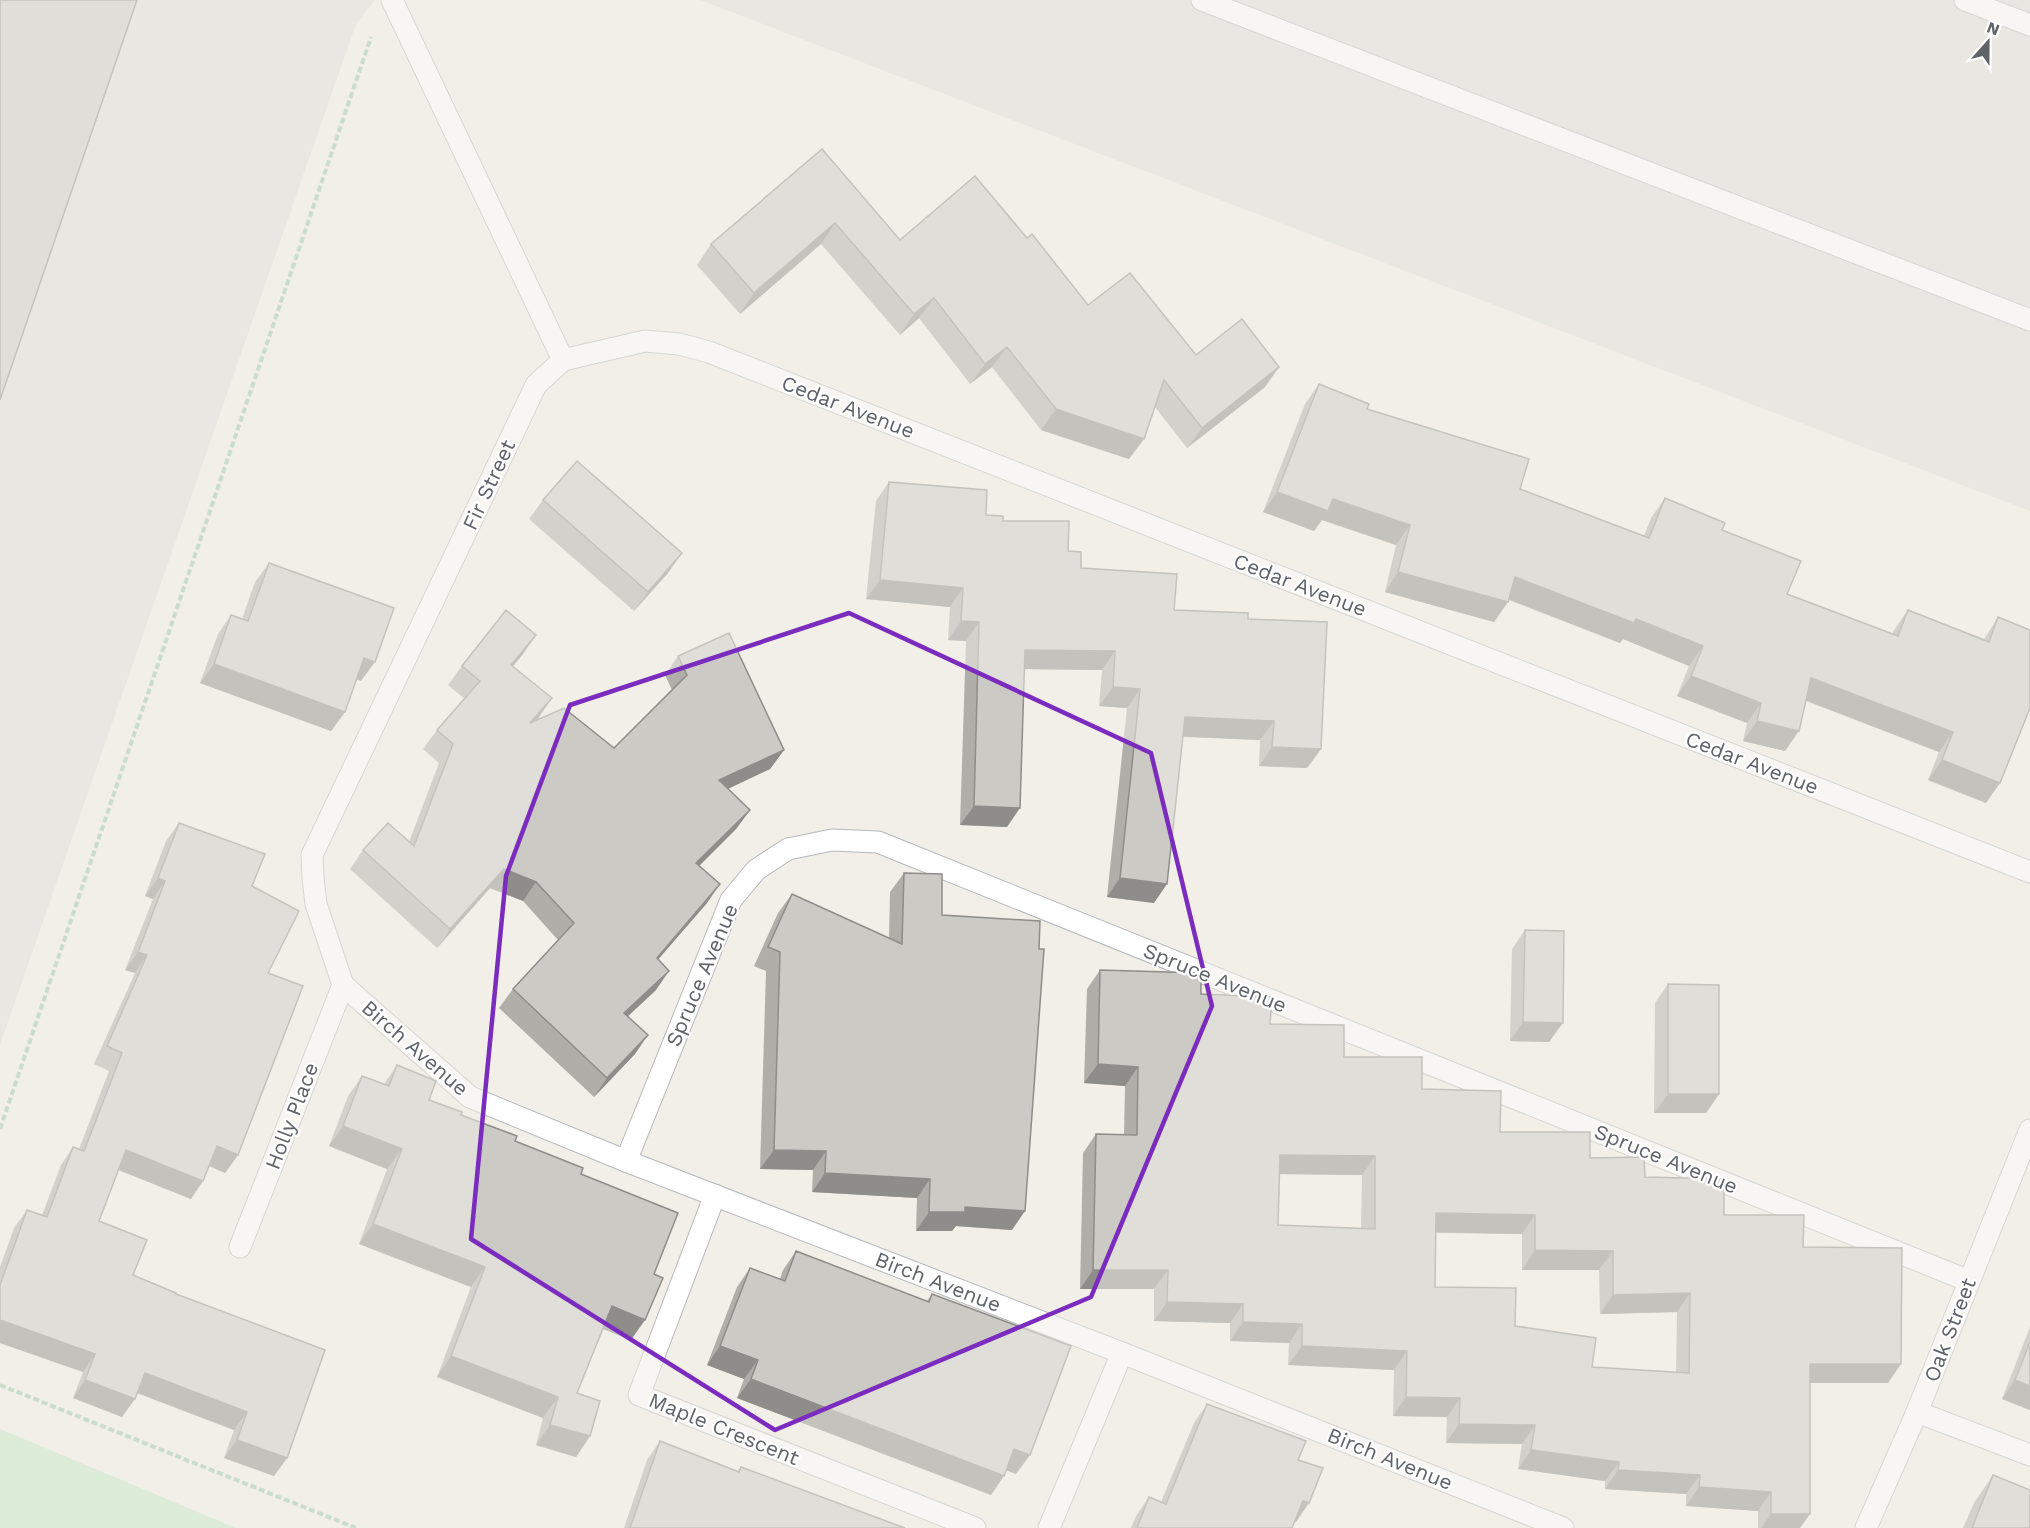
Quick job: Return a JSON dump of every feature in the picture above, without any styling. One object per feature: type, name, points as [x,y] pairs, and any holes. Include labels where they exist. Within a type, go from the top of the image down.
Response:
[{"type":"lane","points":[[392,0],[562,360]]},
{"type":"lane","points":[[1202,0],[2030,320]]},
{"type":"lane","points":[[1965,0],[2030,25]]},
{"type":"lane","name":"Cedar Avenue","points":[[562,360],[645,341],[679,344],[709,352],[2030,872]]},
{"type":"lane","name":"Fir Street","points":[[343,985],[316,904],[312,855],[536,385],[562,360]]},
{"type":"lane","name":"Spruce Avenue","points":[[626,1161],[731,900],[756,870],[788,849],[832,840],[878,842],[1969,1281]]},
{"type":"lane","name":"Birch Avenue","points":[[343,985],[470,1097],[626,1161],[1122,1353],[1563,1528]]},
{"type":"lane","name":"Holly Place","points":[[240,1247],[343,985]]},
{"type":"lane","name":"Oak Street","points":[[1866,1528],[1917,1412],[2030,1131]]},
{"type":"lane","name":"Maple Crescent","points":[[715,1195],[639,1395],[975,1528]]},
{"type":"lane","points":[[1049,1528],[1122,1353]]},
{"type":"lane","points":[[1917,1412],[2030,1455]]},
{"type":"path","points":[[0,1129],[375,28]]},
{"type":"path","points":[[0,1385],[356,1528]]},
{"type":"highlighted area","points":[[849,613],[1151,753],[1212,1006],[1091,1297],[775,1430],[471,1239],[506,876],[570,705]]},
{"type":"shaded area","points":[[0,0],[375,0],[356,24],[0,1045]]},
{"type":"shaded area","points":[[700,0],[2030,0],[2030,511]]},
{"type":"green space","points":[[0,1429],[236,1528],[0,1528]]},
{"type":"building","points":[[0,0],[137,0],[0,400]]},
{"type":"building","points":[[822,149],[900,240],[975,176],[1027,238],[1032,234],[1088,305],[1130,273],[1196,355],[1242,319],[1279,367],[1202,428],[1164,380],[1144,439],[1056,409],[1007,347],[985,364],[934,298],[914,314],[835,223],[754,293],[711,244]]},
{"type":"building","points":[[1319,384],[1369,404],[1367,409],[1529,459],[1520,489],[1649,538],[1665,498],[1725,523],[1722,530],[1801,561],[1787,594],[1898,636],[1908,610],[1989,642],[1998,617],[2030,630],[2030,708],[2000,783],[1942,760],[1953,732],[1811,678],[1799,731],[1757,721],[1761,703],[1691,676],[1703,646],[1636,619],[1634,623],[1515,577],[1508,602],[1398,572],[1410,525],[1333,499],[1328,511],[1277,492]]},
{"type":"building","points":[[577,461],[682,553],[648,592],[543,500]]},
{"type":"building","points":[[889,482],[987,490],[986,515],[1003,516],[1003,521],[1069,521],[1068,551],[1081,552],[1081,568],[1177,574],[1174,610],[1248,613],[1248,619],[1327,622],[1321,749],[1272,747],[1274,721],[1185,717],[1167,884],[1120,878],[1140,689],[1113,687],[1115,651],[1025,650],[1020,808],[974,806],[979,622],[961,621],[963,588],[880,580]]},
{"type":"building","points":[[269,563],[394,608],[375,662],[364,658],[345,712],[214,664],[231,615],[248,621]]},
{"type":"building","points":[[506,610],[536,635],[511,665],[552,698],[530,723],[564,708],[614,748],[687,675],[678,656],[729,633],[784,750],[719,780],[750,810],[696,863],[720,884],[657,958],[669,971],[624,1013],[648,1035],[607,1078],[513,989],[574,923],[536,882],[504,869],[450,929],[363,850],[388,823],[414,846],[453,744],[437,730],[480,681],[462,666]]},
{"type":"building","points":[[179,823],[265,854],[252,886],[299,911],[268,973],[303,986],[238,1155],[217,1146],[203,1181],[126,1150],[99,1221],[147,1240],[133,1275],[176,1294],[325,1350],[287,1458],[237,1440],[247,1412],[145,1373],[135,1399],[85,1380],[95,1354],[0,1320],[0,1285],[27,1210],[47,1217],[73,1147],[84,1151],[122,1053],[107,1046],[147,955],[138,952],[165,881],[158,878]]},
{"type":"building","points":[[904,873],[942,874],[942,915],[1040,921],[1039,949],[1044,949],[1025,1211],[965,1207],[965,1212],[929,1212],[930,1179],[825,1173],[826,1151],[774,1150],[780,952],[768,947],[792,894],[902,944]]},
{"type":"building","points":[[1525,930],[1564,931],[1563,1023],[1523,1022]]},
{"type":"building","points":[[1100,970],[1201,973],[1201,994],[1272,997],[1270,1024],[1344,1025],[1344,1057],[1422,1057],[1422,1089],[1501,1091],[1500,1132],[1590,1132],[1590,1158],[1644,1157],[1645,1177],[1724,1179],[1724,1215],[1804,1215],[1803,1247],[1902,1248],[1901,1364],[1810,1364],[1810,1514],[1771,1514],[1771,1492],[1699,1487],[1700,1475],[1618,1470],[1619,1462],[1531,1450],[1535,1425],[1459,1424],[1460,1398],[1406,1397],[1407,1351],[1302,1346],[1302,1324],[1243,1322],[1243,1304],[1167,1302],[1168,1270],[1093,1270],[1096,1134],[1137,1135],[1138,1067],[1098,1064]],"holes":[[[1280,1155],[1375,1156],[1375,1229],[1278,1225]],[[1436,1213],[1535,1215],[1535,1250],[1613,1251],[1613,1295],[1690,1293],[1689,1373],[1592,1367],[1596,1338],[1515,1326],[1516,1288],[1435,1287]]]},
{"type":"building","points":[[1668,984],[1719,985],[1719,1094],[1668,1094]]},
{"type":"building","points":[[397,1065],[436,1081],[429,1100],[517,1136],[515,1141],[583,1168],[581,1174],[678,1213],[654,1274],[663,1278],[645,1320],[612,1306],[577,1393],[600,1401],[590,1436],[550,1425],[558,1397],[451,1356],[485,1267],[373,1224],[402,1149],[343,1126],[362,1076],[389,1086]]},
{"type":"building","points":[[796,1251],[929,1302],[932,1294],[1071,1346],[1030,1455],[1014,1449],[1004,1476],[751,1379],[758,1360],[720,1346],[750,1268],[785,1281]]},
{"type":"building","points":[[2030,1342],[2030,1386],[2015,1380]]},
{"type":"building","points":[[1207,1404],[1306,1441],[1298,1460],[1323,1468],[1309,1503],[1303,1501],[1292,1528],[1137,1528],[1149,1497],[1166,1504]]},
{"type":"building","points":[[660,1441],[739,1472],[741,1467],[905,1528],[630,1528]]},
{"type":"building","points":[[1993,1475],[2030,1490],[2030,1528],[1972,1528]]}]
